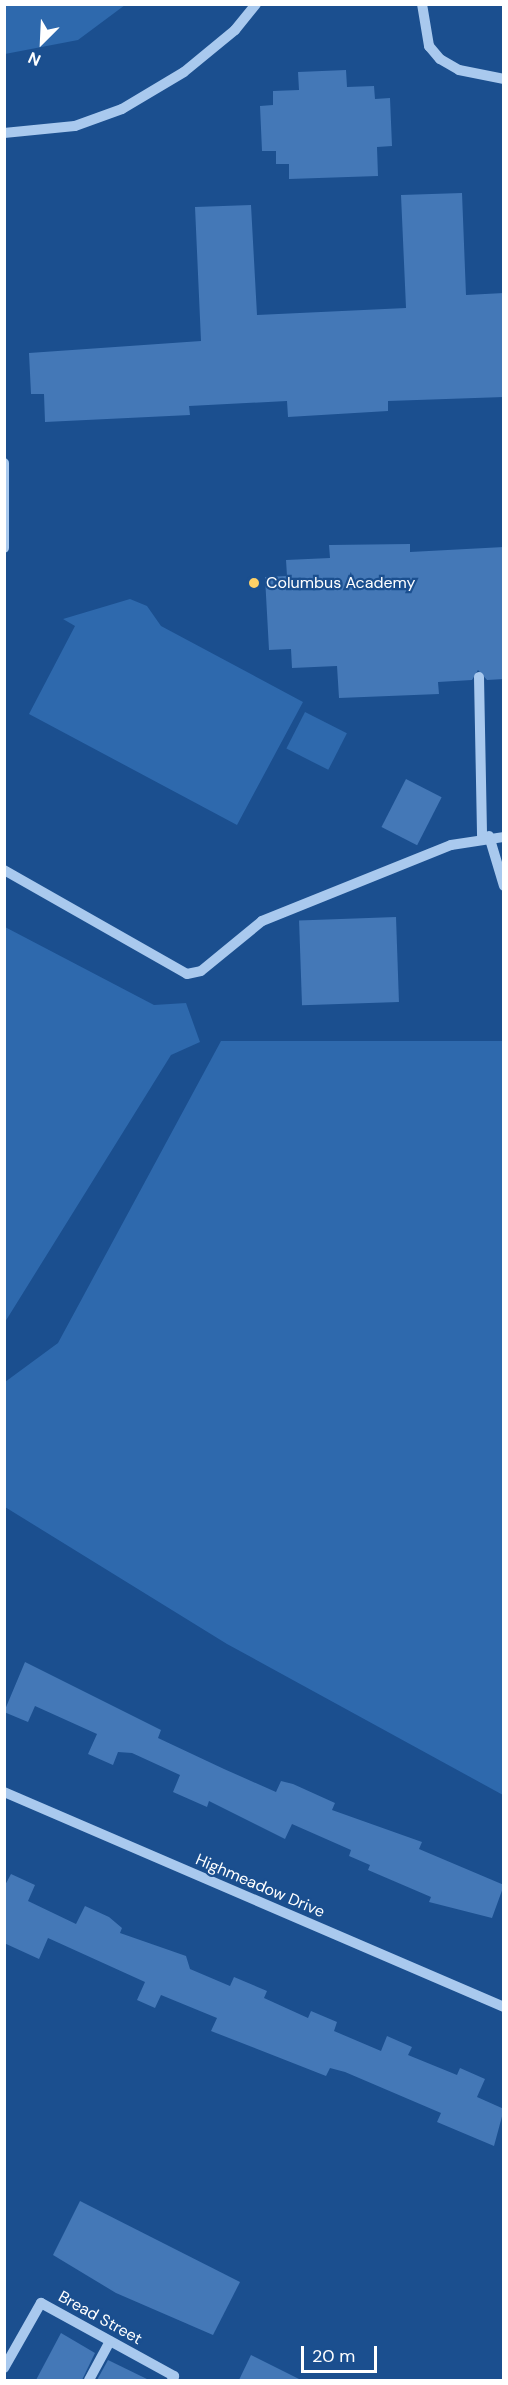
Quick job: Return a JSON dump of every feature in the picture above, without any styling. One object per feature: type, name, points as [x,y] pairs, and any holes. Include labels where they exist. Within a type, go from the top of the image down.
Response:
[{"type":"street","points":[[4,133],[75,126],[122,109],[184,72],[235,30],[256,4]]},
{"type":"street","points":[[422,4],[429,45],[440,59],[459,70],[504,79]]},
{"type":"street","points":[[4,463],[4,548]]},
{"type":"street","points":[[479,677],[486,836],[504,886]]},
{"type":"street","points":[[4,870],[187,974],[201,971],[262,921],[486,836],[504,837]]},
{"type":"street","name":"Highmeadow Drive","points":[[4,1792],[504,2007]]},
{"type":"street","name":"Bread Street","points":[[4,2368],[41,2302],[174,2376],[172,2380]]},
{"type":"street","points":[[89,2380],[110,2340]]},
{"type":"shaded area","points":[[5,4],[125,5],[78,40],[5,54]]},
{"type":"shaded area","points":[[130,599],[147,606],[161,626],[303,702],[237,825],[29,714],[75,626],[63,619]]},
{"type":"shaded area","points":[[305,712],[347,733],[328,770],[286,749]]},
{"type":"shaded area","points":[[5,927],[154,1005],[186,1003],[200,1042],[171,1055],[5,1322]]},
{"type":"shaded area","points":[[221,1041],[503,1041],[503,1795],[227,1644],[5,1507],[5,1382],[58,1343]]},
{"type":"building","points":[[346,70],[347,87],[374,86],[375,99],[390,98],[392,146],[377,147],[378,176],[289,179],[289,164],[276,164],[276,151],[262,151],[260,106],[273,105],[273,91],[299,90],[298,72]]},
{"type":"building","points":[[462,193],[466,295],[504,293],[504,397],[388,401],[388,411],[288,417],[287,401],[189,406],[190,415],[45,422],[44,394],[31,394],[29,353],[201,341],[195,207],[251,205],[257,315],[406,308],[401,195]]},
{"type":"building","points":[[410,544],[410,552],[504,547],[504,679],[487,680],[478,670],[472,680],[438,682],[439,694],[339,698],[337,666],[292,668],[291,649],[269,650],[265,577],[287,576],[286,560],[330,558],[329,545]]},
{"type":"building","points":[[406,779],[442,797],[417,845],[381,827]]},
{"type":"building","points":[[396,917],[399,1002],[302,1005],[299,920]]},
{"type":"building","points":[[25,1662],[161,1730],[158,1738],[224,1769],[276,1792],[281,1781],[293,1784],[335,1803],[332,1810],[422,1842],[419,1849],[504,1885],[492,1918],[429,1902],[431,1897],[368,1870],[370,1865],[349,1856],[351,1850],[292,1824],[285,1839],[209,1801],[207,1807],[173,1792],[180,1775],[132,1753],[118,1752],[113,1765],[88,1754],[97,1734],[35,1706],[28,1722],[4,1712]]},
{"type":"building","points":[[11,1874],[35,1885],[28,1901],[76,1924],[85,1906],[109,1917],[122,1928],[120,1933],[186,1956],[190,1969],[230,1986],[234,1977],[267,1991],[264,1998],[308,2018],[311,2011],[337,2022],[334,2031],[381,2051],[387,2036],[412,2047],[408,2055],[457,2075],[460,2068],[485,2079],[477,2097],[504,2109],[494,2146],[437,2122],[441,2113],[345,2072],[330,2068],[326,2076],[211,2031],[217,2018],[161,1995],[155,2008],[137,2000],[145,1982],[48,1938],[39,1959],[4,1943],[4,1887]]},
{"type":"building","points":[[80,2201],[240,2282],[213,2335],[116,2293],[53,2255]]},
{"type":"building","points":[[61,2333],[95,2353],[82,2380],[36,2380]]},
{"type":"building","points":[[251,2355],[301,2380],[239,2380]]},
{"type":"building","points":[[108,2360],[149,2380],[97,2380]]},
{"type":"place","name":"Columbus Academy","points":[[254,583]]}]
